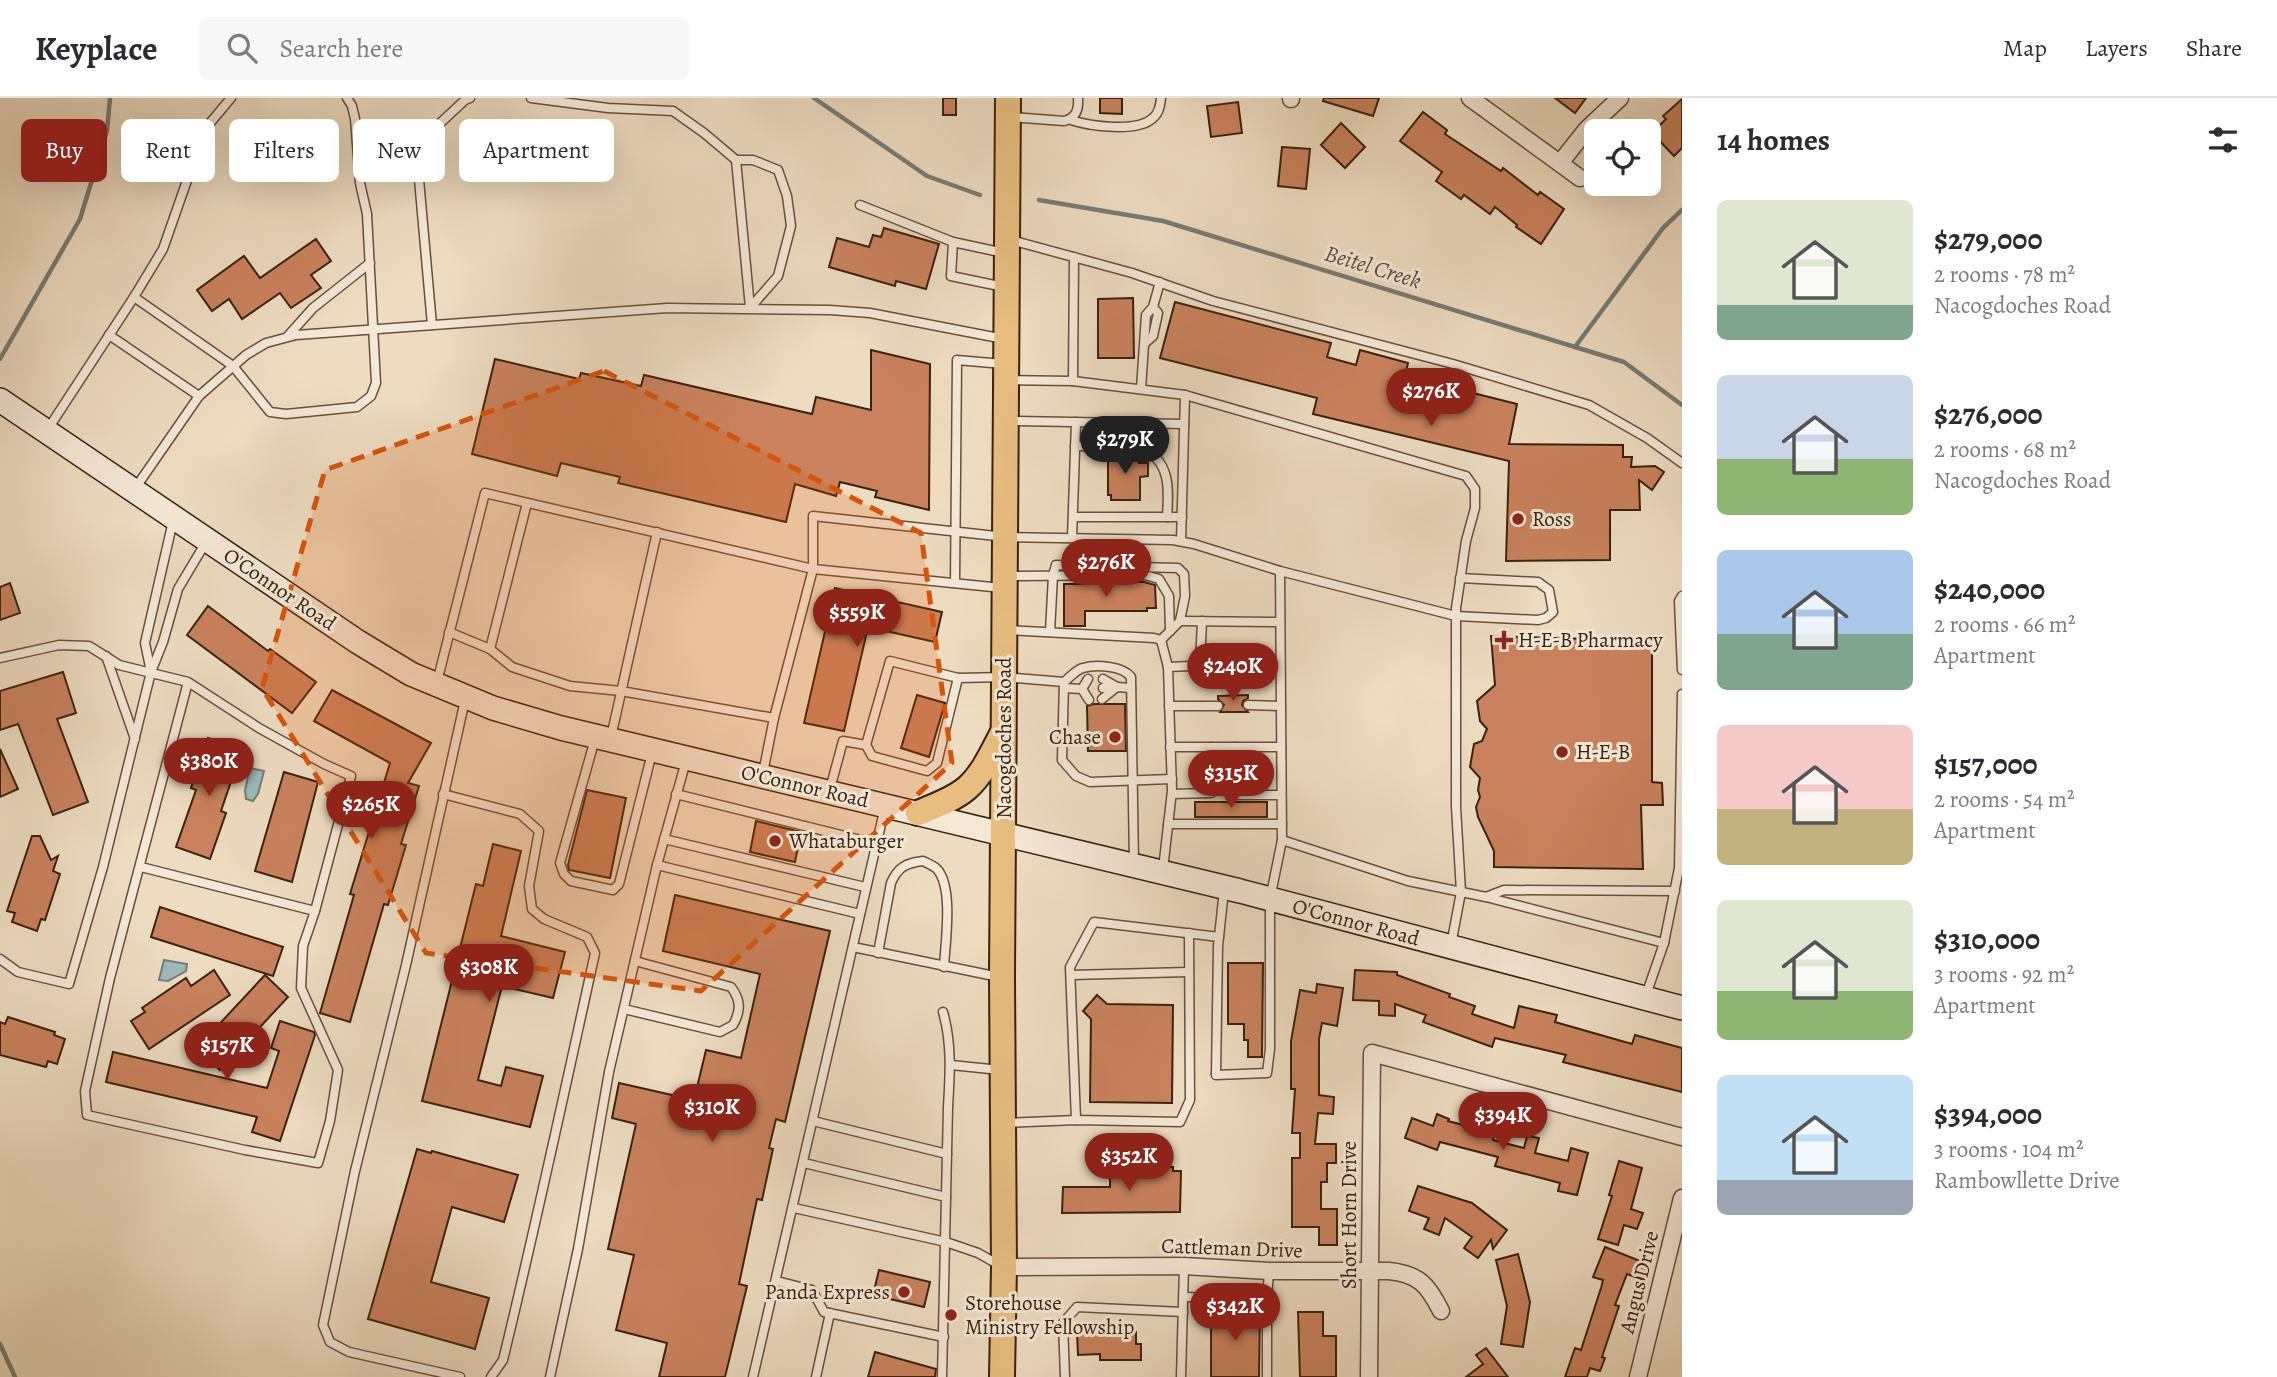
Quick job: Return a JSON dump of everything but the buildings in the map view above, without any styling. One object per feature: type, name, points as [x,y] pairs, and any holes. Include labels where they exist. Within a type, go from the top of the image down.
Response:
[{"type":"main road","name":"Nacogdoches Road","points":[[1002,1377],[1008,107]]},
{"type":"main road","name":"O'Connor Road","points":[[0,400],[358,642],[411,674],[493,708],[603,738],[1225,887],[1682,1009]]},
{"type":"main road","points":[[918,813],[951,799],[968,787],[1004,732]]},
{"type":"street","points":[[1470,98],[1580,178]]},
{"type":"street","points":[[1560,163],[1587,129],[1620,98]]},
{"type":"street","name":"Short Horn Drive","points":[[1369,1377],[1371,1053],[1682,1137]]},
{"type":"street","name":"Angus Drive","points":[[1637,1377],[1682,1198]]},
{"type":"street","name":"Cattleman Drive","points":[[1004,1267],[1184,1266],[1269,1271],[1406,1272],[1424,1283],[1441,1311]]},
{"type":"lane","points":[[47,432],[163,249],[205,129],[231,98]]},
{"type":"lane","points":[[134,297],[233,366],[270,412],[286,414],[358,407],[371,396],[376,383],[368,214],[360,183],[355,119],[352,106],[346,98]]},
{"type":"lane","points":[[432,325],[417,157],[437,126],[470,98]]},
{"type":"lane","points":[[531,98],[608,108],[673,111],[736,160],[753,160],[778,170],[787,196],[791,226],[778,276],[750,309]]},
{"type":"lane","points":[[1071,120],[1078,110],[1078,98]]},
{"type":"lane","points":[[1008,107],[1096,126],[1141,124],[1151,121],[1158,113],[1161,98]]},
{"type":"lane","points":[[736,160],[750,309]]},
{"type":"lane","points":[[860,205],[953,242],[1007,246],[1074,257],[1213,300],[1413,353],[1589,405],[1647,438],[1682,464]]},
{"type":"lane","points":[[953,242],[951,276],[1007,288]]},
{"type":"lane","points":[[1073,382],[1074,257]]},
{"type":"lane","points":[[287,337],[313,308],[370,263]]},
{"type":"lane","points":[[1141,389],[1146,315],[1153,307],[1160,282]]},
{"type":"lane","points":[[134,490],[199,396],[246,355],[266,343],[296,335],[667,308],[870,313],[1073,382],[1185,395],[1466,476],[1475,489],[1475,508],[1466,541],[1456,616],[1456,799],[1461,892],[1451,947]]},
{"type":"lane","points":[[109,335],[199,396]]},
{"type":"lane","points":[[955,583],[957,360],[1006,361]]},
{"type":"lane","points":[[1181,541],[1185,395]]},
{"type":"lane","points":[[1006,421],[1184,424]]},
{"type":"lane","points":[[1072,538],[1076,422]]},
{"type":"lane","points":[[1075,446],[1140,447],[1148,450],[1167,473],[1167,517]]},
{"type":"lane","points":[[436,684],[485,493],[813,569],[955,583],[1005,582],[1053,575],[1145,575],[1159,579],[1169,596],[1170,631]]},
{"type":"lane","points":[[490,649],[527,503]]},
{"type":"lane","points":[[762,775],[813,569],[813,516],[1005,537],[1181,541],[1456,616],[1538,620],[1553,612],[1549,590],[1538,582],[1460,578]]},
{"type":"lane","points":[[151,672],[145,643],[174,517]]},
{"type":"lane","points":[[1073,517],[1182,517]]},
{"type":"lane","points":[[653,750],[619,884],[612,890],[571,881],[564,874],[561,863],[621,691],[657,532]]},
{"type":"lane","points":[[0,959],[18,972],[69,984],[103,867],[151,672],[163,642],[178,589],[207,540]]},
{"type":"lane","points":[[1050,632],[1056,565],[1178,568],[1184,574],[1185,596],[1180,621],[1161,640]]},
{"type":"lane","points":[[1225,887],[1219,937],[1216,1075],[1267,1073],[1270,1049],[1270,899],[1282,841],[1280,570]]},
{"type":"lane","points":[[1682,596],[1679,601],[1682,670]]},
{"type":"lane","points":[[1180,621],[1280,622]]},
{"type":"lane","points":[[1200,665],[1202,621]]},
{"type":"lane","points":[[1004,630],[1161,640]]},
{"type":"lane","points":[[450,632],[490,649],[512,667],[570,686],[621,691],[774,718]]},
{"type":"lane","points":[[1161,640],[1168,667],[1172,779],[1163,872]]},
{"type":"lane","points":[[0,658],[59,645],[89,646],[120,665],[188,682],[259,728],[351,776],[303,946],[301,988],[338,1070],[330,1121],[318,1163],[245,1150],[87,1115],[85,1091],[110,978],[188,682]]},
{"type":"lane","points":[[106,656],[135,739]]},
{"type":"lane","points":[[958,678],[937,763],[927,771],[872,756],[866,745],[890,661],[958,678],[1004,677],[1064,685],[1086,685],[1089,700]]},
{"type":"lane","points":[[1168,667],[1280,662]]},
{"type":"lane","points":[[1134,865],[1133,780],[1131,677],[1119,667],[1082,667],[1064,685],[1062,760],[1076,776],[1090,782],[1133,780],[1172,779]]},
{"type":"lane","points":[[1103,683],[1131,688]]},
{"type":"lane","points":[[1102,699],[1117,687]]},
{"type":"lane","points":[[1645,999],[1664,943],[1679,867],[1682,694]]},
{"type":"lane","points":[[460,1377],[349,1352],[330,1342],[323,1325],[355,1171],[406,965],[465,697]]},
{"type":"lane","points":[[1248,705],[1280,706]]},
{"type":"lane","points":[[1169,706],[1218,706]]},
{"type":"lane","points":[[830,792],[843,741],[866,745]]},
{"type":"lane","points":[[1170,747],[1281,747]]},
{"type":"lane","points":[[1172,794],[1211,798],[1211,747]]},
{"type":"lane","points":[[1235,747],[1234,798],[1281,795]]},
{"type":"lane","points":[[550,1377],[578,1248],[609,1072],[657,865],[687,758]]},
{"type":"lane","points":[[443,794],[520,814],[539,831],[529,886],[532,909],[544,919],[587,937],[596,953],[541,1204],[503,1360],[491,1377]]},
{"type":"lane","points":[[676,794],[877,844]]},
{"type":"lane","points":[[753,1377],[886,805]]},
{"type":"lane","points":[[1168,824],[1282,824]]},
{"type":"lane","points":[[664,839],[866,887]]},
{"type":"lane","points":[[1282,841],[1408,881],[1486,897],[1664,943]]},
{"type":"lane","points":[[878,953],[895,874],[900,867],[923,860],[938,870],[946,888],[944,967]]},
{"type":"lane","points":[[657,865],[860,914]]},
{"type":"lane","points":[[141,867],[315,911]]},
{"type":"lane","points":[[1486,897],[1504,890],[1675,891]]},
{"type":"lane","points":[[1672,906],[1682,907]]},
{"type":"lane","points":[[1076,1120],[1070,967],[1094,922],[1219,937]]},
{"type":"lane","points":[[1003,1123],[1076,1120],[1181,1122],[1190,1100],[1189,933]]},
{"type":"lane","points":[[853,947],[1002,978]]},
{"type":"lane","points":[[624,1009],[720,1032],[733,1025],[739,1011],[740,1002],[731,987],[635,961]]},
{"type":"lane","points":[[1071,975],[1188,972]]},
{"type":"lane","points":[[942,1377],[951,1065],[943,1012]]},
{"type":"lane","points":[[951,1065],[1003,1070]]},
{"type":"lane","points":[[813,1121],[947,1154]]},
{"type":"lane","points":[[804,1163],[946,1197]]},
{"type":"lane","points":[[794,1208],[946,1242],[978,1253],[1004,1267]]},
{"type":"lane","points":[[1181,1377],[1184,1266]]},
{"type":"lane","points":[[1268,1377],[1269,1271]]},
{"type":"lane","points":[[776,1281],[812,1290],[824,1312],[944,1337]]},
{"type":"lane","points":[[1184,1297],[1267,1300]]},
{"type":"lane","points":[[1065,1377],[1062,1323],[1077,1307],[1184,1312]]},
{"type":"lane","points":[[816,1377],[830,1313]]},
{"type":"highlighted area","points":[[604,371],[921,533],[952,763],[701,991],[426,953],[262,688],[325,470]]},
{"type":"water","points":[[250,768],[264,771],[258,794],[253,801],[246,799],[245,790]]},
{"type":"water","points":[[164,960],[187,964],[186,971],[168,981],[159,980]]},
{"type":"waterway","points":[[0,359],[80,219],[107,131],[110,98]]},
{"type":"waterway","name":"Beitel Creek","points":[[814,98],[927,176],[980,195]]},
{"type":"waterway","name":"Beitel Creek","points":[[1039,200],[1163,221],[1624,362],[1682,405]]},
{"type":"waterway","points":[[1575,347],[1663,228],[1682,210]]},
{"type":"waterway","points":[[0,1344],[15,1377]]},
{"type":"place","name":"Ross","points":[[1518,519]]},
{"type":"place","name":"H-E-B Pharmacy","points":[[1504,640]]},
{"type":"place","name":"Chase","points":[[1115,737]]},
{"type":"place","name":"H-E-B","points":[[1562,752]]},
{"type":"place","name":"Whataburger","points":[[775,841]]},
{"type":"place","name":"Panda Express","points":[[904,1292]]},
{"type":"place","name":"Storehouse Ministry Fellowship","points":[[951,1315]]}]
